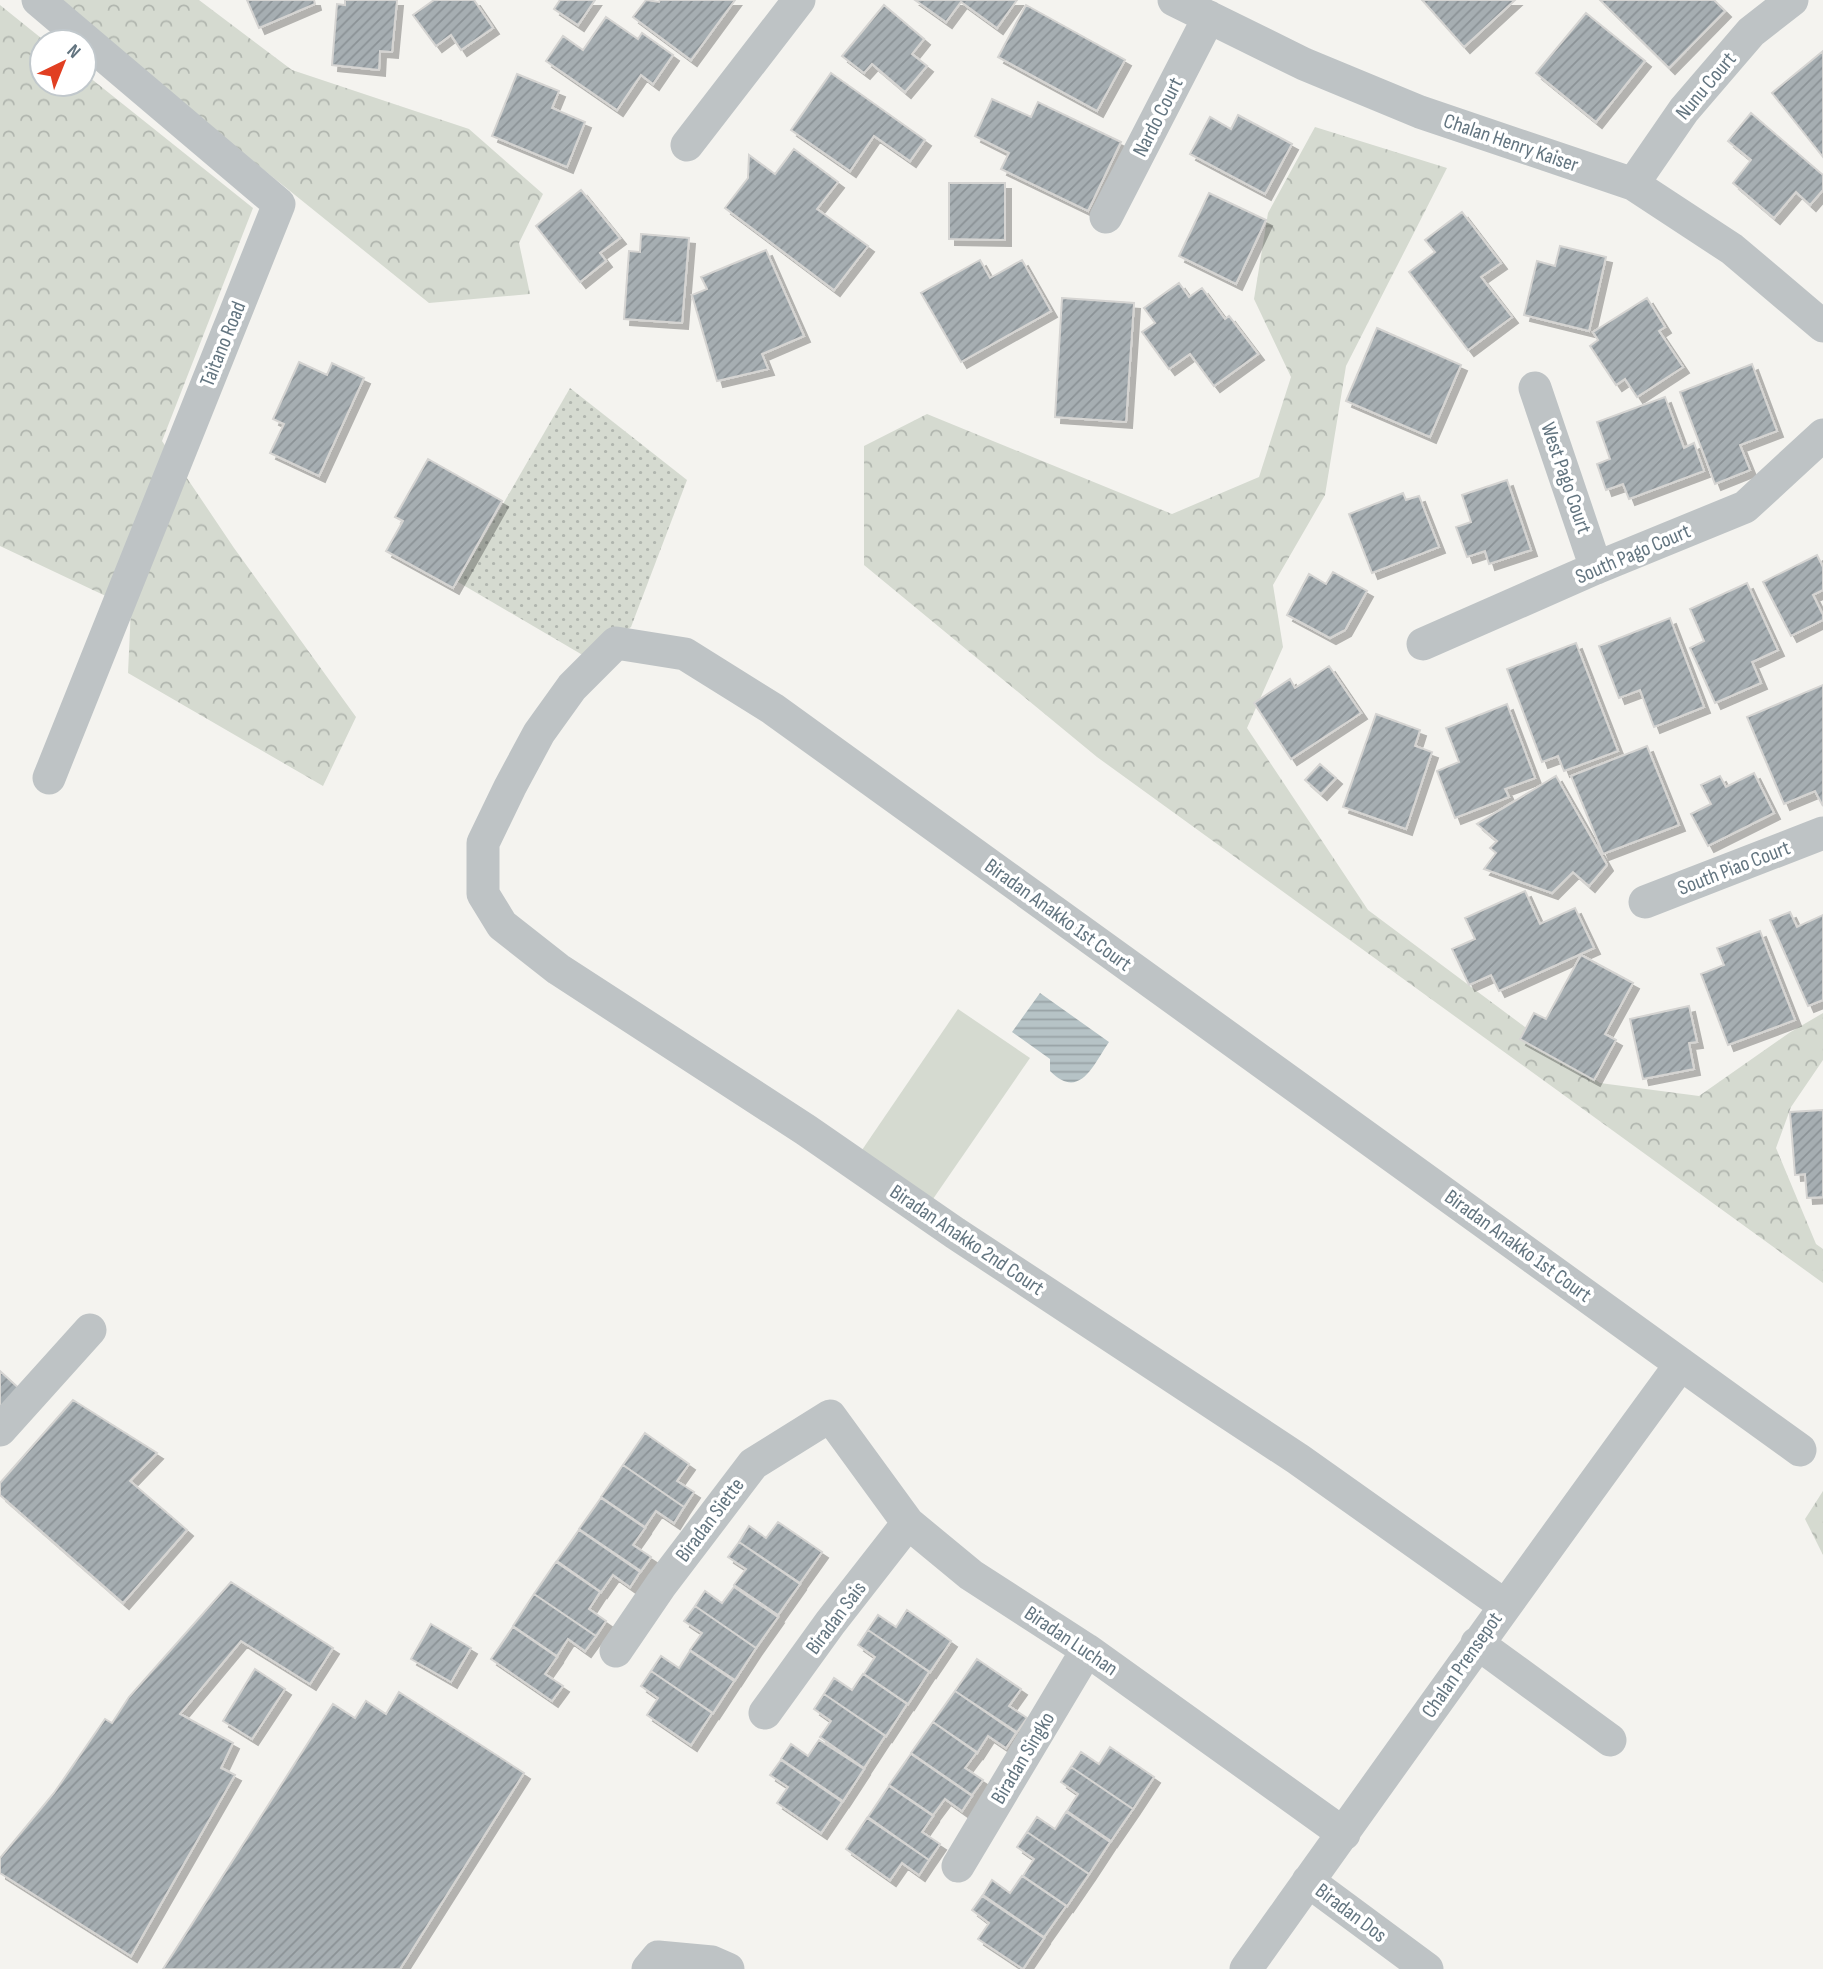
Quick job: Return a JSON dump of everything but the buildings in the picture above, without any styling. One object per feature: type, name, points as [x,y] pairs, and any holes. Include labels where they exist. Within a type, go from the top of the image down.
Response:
[{"type":"street","name":"Taitano Road","points":[[37,0],[279,204],[49,778]]},
{"type":"street","points":[[687,145],[799,0]]},
{"type":"street","name":"Chalan Henry Kaiser","points":[[1174,0],[1304,64],[1420,112],[1633,184],[1732,249],[1823,326]]},
{"type":"street","name":"Nunu Court","points":[[1633,184],[1684,110],[1751,32],[1792,0]]},
{"type":"street","name":"Nardo Court","points":[[1107,217],[1209,17]]},
{"type":"street","name":"West Pago Court","points":[[1535,388],[1596,568]]},
{"type":"street","name":"South Pago Court","points":[[1423,644],[1596,568],[1745,507],[1823,435]]},
{"type":"street","name":"Biradan Anakko 1st Court","points":[[483,843],[539,733],[572,687],[616,643],[685,654],[774,709],[1681,1364]]},
{"type":"street","name":"South Piao Court","points":[[1645,902],[1823,833]]},
{"type":"street","name":"Biradan Anakko 2nd Court","points":[[483,843],[483,894],[502,925],[558,970],[806,1130],[955,1233],[1297,1459],[1504,1605]]},
{"type":"street","points":[[0,1430],[90,1330]]},
{"type":"street","points":[[1681,1364],[1800,1450]]},
{"type":"street","name":"Chalan Prensepot","points":[[1246,1969],[1504,1605],[1681,1364]]},
{"type":"street","name":"Biradan Luchan","points":[[830,1416],[908,1523],[971,1575],[1087,1650],[1344,1834]]},
{"type":"street","name":"Biradan Siette","points":[[616,1651],[661,1586],[753,1464],[830,1416]]},
{"type":"street","name":"Biradan Sais","points":[[765,1713],[908,1523]]},
{"type":"street","points":[[1477,1643],[1610,1740]]},
{"type":"street","name":"Biradan Singko","points":[[958,1866],[1087,1650]]},
{"type":"street","name":"Biradan Dos","points":[[1308,1881],[1427,1969]]},
{"type":"street","points":[[648,1969],[658,1956],[712,1962],[728,1969]]},
{"type":"green space","points":[[53,0],[199,0],[292,70],[469,129],[543,194],[519,243],[530,294],[429,303],[98,36],[98,28],[88,28]]},
{"type":"green space","points":[[0,5],[29,28],[28,98],[98,98],[98,84],[253,208],[162,441],[234,548],[356,717],[323,786],[128,673],[131,608],[0,546]]},
{"type":"green space","points":[[1315,127],[1447,168],[1346,366],[1325,495],[1273,585],[1283,647],[1247,728],[1368,910],[1600,1083],[1699,1096],[1789,1033],[1823,1013],[1823,1060],[1791,1107],[1776,1148],[1816,1244],[1823,1249],[1823,1283],[1097,757],[864,565],[864,446],[927,414],[1172,514],[1259,477],[1291,377],[1254,299],[1268,213]]},
{"type":"green space","points":[[570,388],[687,480],[631,627],[586,657],[458,582]]},
{"type":"green space","points":[[958,1009],[1030,1058],[933,1199],[862,1150]]},
{"type":"green space","points":[[1823,1491],[1823,1555],[1805,1519]]},
{"type":"shaded area","points":[[1040,993],[1109,1042],[1091,1069],[1078,1081],[1060,1079],[1050,1071],[1050,1059],[1012,1032]]}]
